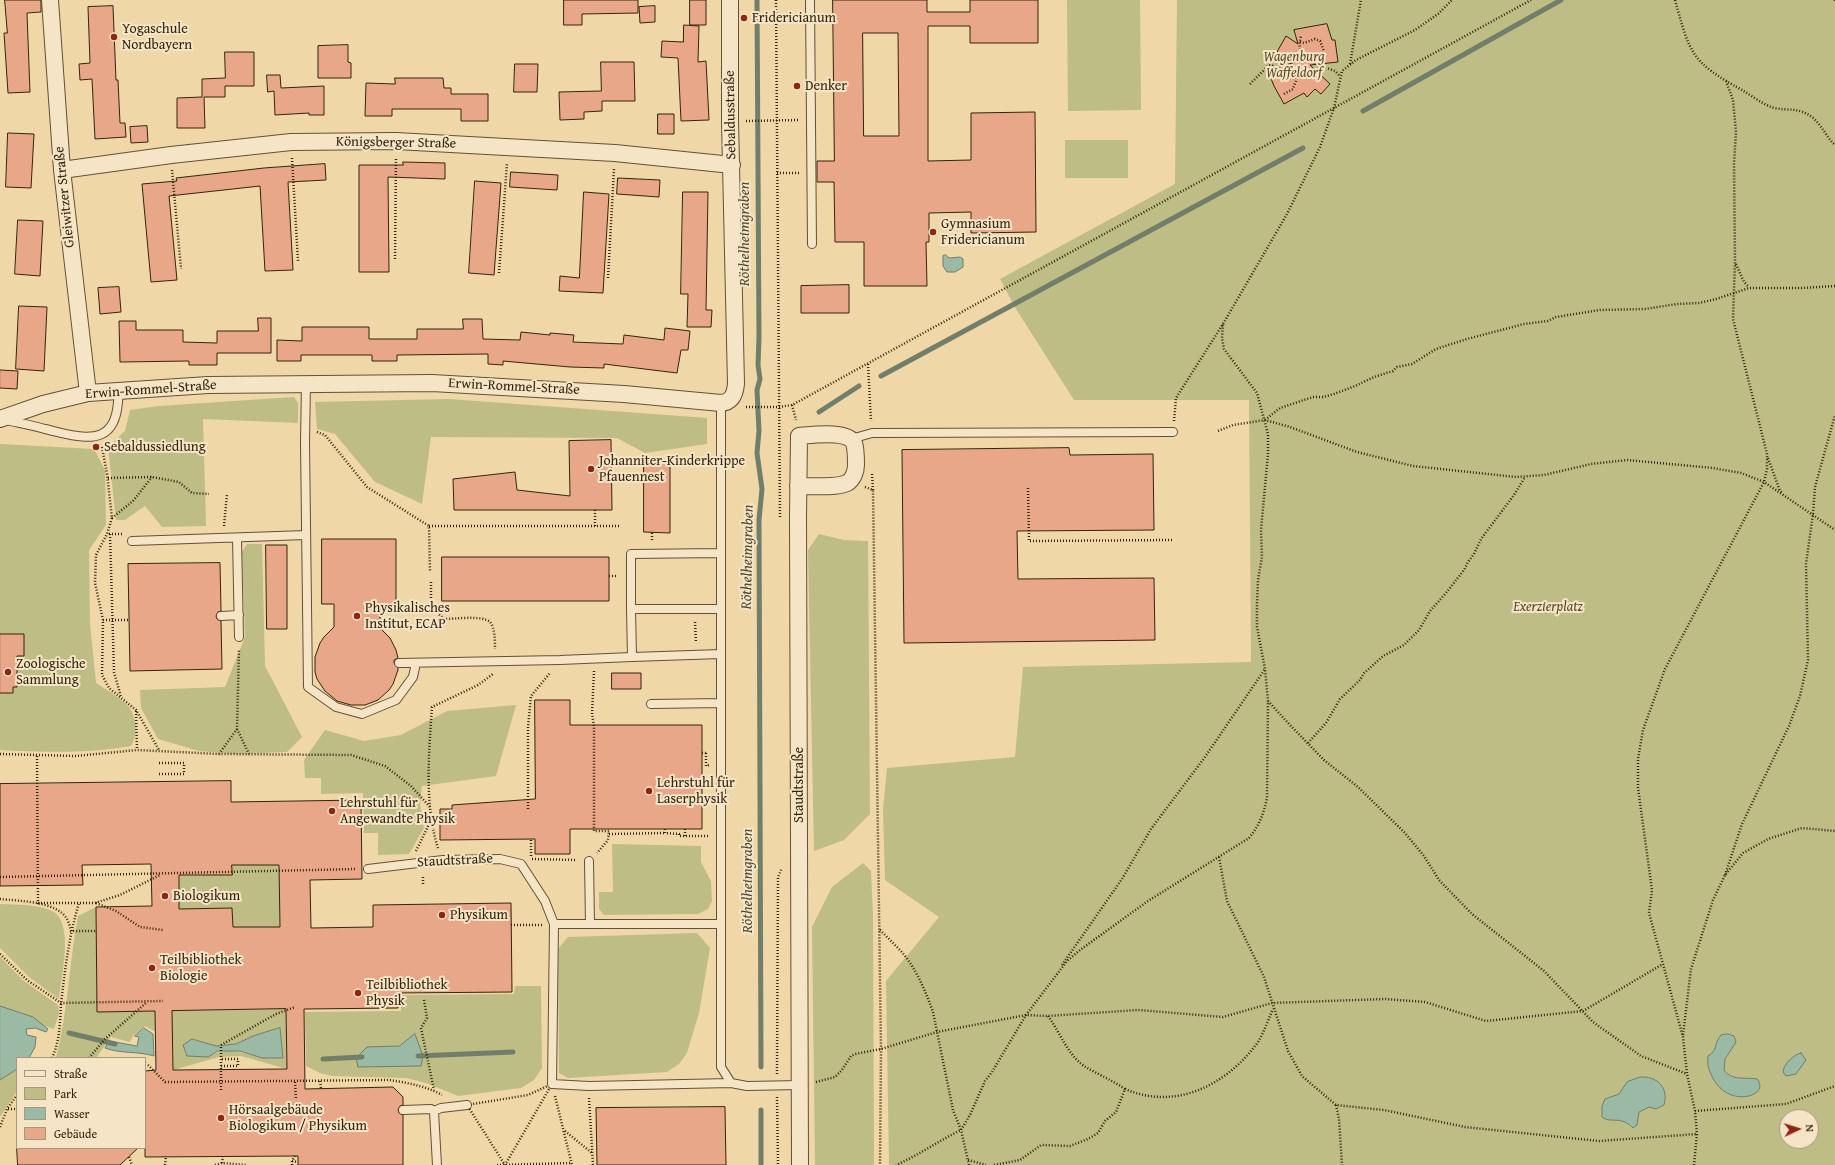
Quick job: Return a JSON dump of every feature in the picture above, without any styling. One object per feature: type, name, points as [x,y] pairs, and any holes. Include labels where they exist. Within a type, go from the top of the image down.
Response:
[{"type":"street","name":"Gleiwitzer Straße","points":[[50,0],[62,170],[88,393]]},
{"type":"street","name":"Sebaldusstraße","points":[[726,400],[736,384],[730,121],[730,0]]},
{"type":"street","name":"Königsberger Straße","points":[[62,170],[171,155],[291,142],[396,141],[616,152],[732,165]]},
{"type":"street","name":"Erwin-Rommel-Straße","points":[[1,419],[56,400],[88,393],[208,385],[405,383],[479,385],[726,400]]},
{"type":"street","name":"Staudtstraße","points":[[800,1165],[799,436],[842,435],[851,439]]},
{"type":"street","points":[[798,486],[841,485],[850,481],[854,475],[856,467],[855,449],[851,439]]},
{"type":"lane","points":[[810,0],[812,244]]},
{"type":"lane","points":[[306,383],[305,428],[308,687],[336,707],[362,714],[396,700],[413,677],[416,663]]},
{"type":"lane","points":[[1,419],[65,435],[89,437],[99,435],[111,426],[117,409],[119,390]]},
{"type":"lane","points":[[726,400],[720,553],[721,1067],[731,1083]]},
{"type":"lane","points":[[851,439],[872,434],[1173,432]]},
{"type":"lane","points":[[132,541],[306,535]]},
{"type":"lane","points":[[237,538],[239,637]]},
{"type":"lane","points":[[632,656],[631,554],[720,553]]},
{"type":"lane","points":[[631,609],[721,609]]},
{"type":"lane","points":[[221,616],[239,616]]},
{"type":"lane","points":[[399,663],[560,660],[632,656],[721,654]]},
{"type":"lane","points":[[651,704],[721,702]]},
{"type":"lane","name":"Staudtstraße","points":[[368,869],[443,860],[500,859],[520,864]]},
{"type":"lane","points":[[590,860],[590,924]]},
{"type":"lane","points":[[520,864],[545,901],[554,924],[552,1084],[589,1086],[731,1083],[747,1086],[800,1085]]},
{"type":"lane","points":[[554,924],[721,924]]},
{"type":"lane","points":[[403,1110],[431,1109],[434,1111],[441,1108],[464,1105]]},
{"type":"lane","points":[[434,1111],[436,1165]]},
{"type":"path","points":[[776,0],[780,526]]},
{"type":"path","points":[[1350,64],[1361,0]]},
{"type":"path","points":[[1173,432],[1176,398],[1224,324],[1287,214],[1320,147],[1334,108],[1340,76],[1344,68],[1414,30],[1438,14],[1452,0]]},
{"type":"path","points":[[746,407],[779,407],[792,405],[1531,0]]},
{"type":"path","points":[[1676,0],[1687,42],[1693,54],[1706,68],[1774,108],[1794,109],[1803,112],[1813,118],[1820,125],[1835,145]]},
{"type":"path","points":[[1301,36],[1300,50],[1303,56],[1321,66],[1335,71],[1340,76]]},
{"type":"path","points":[[1250,84],[1269,65],[1274,66],[1280,73],[1290,74],[1297,78],[1315,72],[1321,66],[1324,51],[1320,41],[1315,39],[1304,43],[1300,42]]},
{"type":"path","points":[[1284,94],[1293,89],[1297,78]]},
{"type":"path","points":[[1726,81],[1733,100],[1736,132],[1734,164],[1734,329],[1767,454],[1780,490],[1788,498]]},
{"type":"path","points":[[742,121],[811,120]]},
{"type":"path","points":[[395,259],[396,141]]},
{"type":"path","points":[[291,142],[298,261]]},
{"type":"path","points":[[499,273],[508,147]]},
{"type":"path","points":[[608,278],[616,152]]},
{"type":"path","points":[[171,155],[181,269]]},
{"type":"path","points":[[777,173],[812,172]]},
{"type":"path","points":[[1735,262],[1744,282],[1749,288]]},
{"type":"path","points":[[1265,420],[1280,408],[1313,397],[1322,397],[1334,394],[1374,376],[1393,371],[1397,367],[1412,364],[1436,349],[1524,324],[1548,321],[1556,317],[1587,311],[1624,308],[1645,309],[1699,303],[1749,288],[1802,288],[1835,286]]},
{"type":"path","points":[[1057,972],[1080,950],[1148,901],[1249,838],[1256,829],[1265,807],[1267,798],[1268,701],[1265,669],[1257,627],[1257,612],[1258,580],[1262,557],[1262,506],[1268,454],[1268,434],[1257,393],[1224,349],[1222,338],[1224,324]]},
{"type":"path","points":[[1682,1037],[1691,969],[1714,900],[1725,875],[1742,824],[1783,740],[1800,696],[1808,660],[1806,564],[1815,487],[1835,415]]},
{"type":"path","points":[[1218,431],[1233,425],[1265,420],[1290,427],[1357,452],[1413,466],[1516,478],[1544,475],[1591,464],[1627,460],[1713,468],[1741,473],[1764,482],[1835,530]]},
{"type":"path","points":[[305,428],[325,435],[367,487],[429,526],[620,526]]},
{"type":"path","points":[[99,435],[108,478],[112,518],[107,534],[96,555],[95,583],[103,620],[102,674],[109,688],[136,710],[159,750]]},
{"type":"path","points":[[1694,1165],[1697,1134],[1695,1111],[1687,1074],[1682,1037],[1650,913],[1652,890],[1638,788],[1638,759],[1643,730],[1664,669],[1764,482],[1767,469],[1767,454]]},
{"type":"path","points":[[108,478],[152,477],[179,482],[192,493],[209,494]]},
{"type":"path","points":[[112,518],[133,501],[152,477]]},
{"type":"path","points":[[1308,743],[1326,723],[1340,699],[1360,680],[1364,673],[1383,656],[1404,645],[1419,630],[1430,611],[1464,570],[1481,539],[1514,495],[1525,477]]},
{"type":"path","points":[[850,481],[873,490],[880,930],[880,1165]]},
{"type":"path","points":[[1028,488],[1029,541],[1174,540]]},
{"type":"path","points":[[223,538],[227,494]]},
{"type":"path","points":[[595,510],[595,526]]},
{"type":"path","points":[[429,526],[430,571]]},
{"type":"path","points":[[110,534],[114,672],[121,698]]},
{"type":"path","points":[[609,576],[616,576]]},
{"type":"path","points":[[430,582],[431,607],[444,619],[484,618],[490,622],[493,629],[497,661],[493,674],[487,679],[478,685],[432,707],[429,751],[430,807],[436,840],[443,860]]},
{"type":"path","points":[[695,609],[696,655]]},
{"type":"path","points":[[103,620],[129,620]]},
{"type":"path","points":[[239,637],[237,729],[249,754]]},
{"type":"path","points":[[595,659],[592,714],[594,726],[594,831],[609,831],[609,834],[665,833],[679,834],[679,836],[721,836]]},
{"type":"path","points":[[528,809],[528,727],[531,696],[560,660]]},
{"type":"path","points":[[896,1165],[915,1156],[943,1138],[961,1130],[970,1115],[985,1081],[1026,1015],[1122,879],[1151,829],[1205,757],[1265,669]]},
{"type":"path","points":[[1268,701],[1308,743],[1335,769],[1358,787],[1405,833],[1424,856],[1439,880],[1472,914],[1544,971],[1593,1022],[1641,1056],[1687,1074]]},
{"type":"path","points":[[136,710],[137,750]]},
{"type":"path","points":[[219,754],[237,729]]},
{"type":"path","points":[[0,754],[76,756],[137,750],[159,750],[219,754],[351,755],[385,766],[411,786],[430,807]]},
{"type":"path","points":[[706,753],[706,760]]},
{"type":"path","points":[[37,756],[38,903]]},
{"type":"path","points":[[159,763],[184,763],[184,774],[159,774]]},
{"type":"path","points":[[409,864],[432,817]]},
{"type":"path","points":[[1725,875],[1743,853],[1768,839],[1802,828],[1835,831]]},
{"type":"path","points":[[684,836],[685,829]]},
{"type":"path","points":[[520,864],[531,859],[590,860],[608,840],[609,834]]},
{"type":"path","points":[[531,839],[531,859]]},
{"type":"path","points":[[1219,857],[1227,900],[1256,957],[1288,1051],[1302,1076],[1336,1105],[1384,1110],[1465,1127],[1599,1142],[1697,1134]]},
{"type":"path","points":[[778,1165],[778,877],[783,866]]},
{"type":"path","points":[[0,877],[368,869]]},
{"type":"path","points":[[0,900],[38,903],[95,903],[120,895],[162,874]]},
{"type":"path","points":[[38,903],[59,911],[67,918],[71,931]]},
{"type":"path","points":[[52,1057],[59,1039],[61,1003],[71,931],[79,903]]},
{"type":"path","points":[[95,903],[116,911],[140,927],[163,930]]},
{"type":"path","points":[[511,925],[554,924]]},
{"type":"path","points":[[880,930],[899,949],[916,973],[928,999],[953,1110],[961,1130],[969,1165]]},
{"type":"path","points":[[71,931],[96,931]]},
{"type":"path","points":[[0,954],[27,980],[61,1003],[163,1001]]},
{"type":"path","points":[[800,1085],[830,1079],[839,1074],[851,1056],[881,1049],[936,1032],[1026,1015],[1047,1016],[1138,1010],[1223,1017],[1272,1003],[1385,999],[1425,1002],[1486,1021],[1583,1011],[1663,964]]},
{"type":"path","points":[[424,1000],[427,1018],[421,1028],[434,1090]]},
{"type":"path","points":[[90,1057],[105,1039],[148,1001]]},
{"type":"path","points":[[221,1090],[220,1045],[276,1014],[294,1007]]},
{"type":"path","points":[[1047,1016],[1058,1029],[1063,1041],[1084,1065],[1125,1089],[1147,1096],[1173,1096],[1190,1093],[1220,1080],[1244,1060],[1259,1041],[1273,1009]]},
{"type":"path","points":[[221,1066],[226,1066],[238,1066],[238,1059],[222,1059],[222,1064],[222,1070]]},
{"type":"path","points":[[146,1065],[148,1065],[164,1082],[390,1080],[414,1084],[434,1090],[464,1105],[505,1165]]},
{"type":"path","points":[[320,1081],[321,1088]]},
{"type":"path","points":[[295,1082],[296,1100]]},
{"type":"path","points":[[464,1105],[528,1095],[552,1084]]},
{"type":"path","points":[[497,1165],[572,1164],[552,1084]]},
{"type":"path","points":[[505,1165],[552,1084]]},
{"type":"path","points":[[589,1086],[592,1165]]},
{"type":"path","points":[[1695,1111],[1786,1104],[1835,1086]]},
{"type":"path","points":[[994,1165],[1020,1160],[1041,1145],[1070,1146],[1088,1140],[1098,1133],[1105,1121],[1116,1112],[1125,1089]]},
{"type":"path","points":[[0,1127],[7,1109],[16,1096]]},
{"type":"path","points":[[1336,1105],[1339,1119],[1342,1165]]},
{"type":"path","points":[[7,1109],[16,1109]]},
{"type":"path","points":[[564,1130],[592,1153]]},
{"type":"path","points":[[165,1165],[166,1156]]},
{"type":"path","points":[[222,1164],[223,1156]]},
{"type":"path","points":[[292,1163],[295,1156]]},
{"type":"path","points":[[129,1157],[132,1165]]},
{"type":"path","points":[[968,1160],[986,1165]]},
{"type":"path","points":[[292,1163],[298,1162]]},
{"type":"path","points":[[214,1165],[247,1165]]},
{"type":"green space","points":[[1067,0],[1140,0],[1141,110],[1068,111]]},
{"type":"green space","name":"Exerzierplatz","points":[[1177,0],[1835,0],[1835,1165],[889,1165],[886,981],[939,917],[885,880],[883,809],[887,768],[1015,757],[1023,667],[1251,662],[1249,400],[1074,400],[1016,309],[1000,279],[1175,184]]},
{"type":"green space","points":[[1065,140],[1128,140],[1128,178],[1065,178]]},
{"type":"green space","points":[[294,397],[298,403],[298,423],[203,419],[206,526],[162,527],[145,506],[125,520],[116,520],[108,447],[125,431],[130,410],[159,406]]},
{"type":"green space","points":[[449,399],[707,418],[707,444],[645,453],[617,438],[431,437],[422,504],[375,482],[335,434],[317,429],[315,402]]},
{"type":"green space","points":[[0,444],[94,449],[105,470],[106,525],[89,550],[90,623],[96,683],[123,701],[132,711],[136,732],[131,746],[114,749],[50,752],[0,750]]},
{"type":"green space","points":[[819,534],[844,540],[868,541],[870,814],[844,840],[814,851],[808,550]]},
{"type":"green space","points":[[247,544],[262,544],[265,666],[302,737],[287,752],[235,754],[199,751],[158,739],[141,708],[140,690],[225,687],[245,637],[242,552]]},
{"type":"green space","points":[[516,705],[496,776],[422,786],[420,804],[424,828],[409,854],[378,855],[378,833],[364,833],[363,793],[321,794],[321,778],[305,778],[304,760],[325,730],[364,741],[401,735],[447,711]]},
{"type":"green space","points":[[612,844],[701,846],[701,862],[711,881],[712,901],[708,909],[698,914],[604,915],[599,909],[599,892],[613,892]]},
{"type":"green space","points":[[863,863],[871,871],[873,915],[874,1165],[815,1165],[812,927],[832,887]]},
{"type":"green space","points":[[232,865],[279,865],[280,927],[233,927],[232,908],[179,909],[179,875],[232,875]]},
{"type":"green space","points":[[0,904],[40,907],[52,911],[59,917],[63,926],[65,951],[59,999],[29,977],[0,948]]},
{"type":"green space","points":[[96,907],[97,1012],[155,1011],[156,1032],[145,1026],[133,1036],[130,1042],[111,1037],[97,1057],[56,1057],[66,1005],[78,916]]},
{"type":"green space","points":[[697,933],[710,948],[699,1013],[687,1053],[679,1064],[667,1072],[568,1078],[559,1073],[558,949],[568,937]]},
{"type":"green space","points":[[0,957],[24,981],[58,1005],[59,1013],[54,1029],[40,1024],[33,1017],[0,1006]]},
{"type":"green space","points":[[515,986],[541,986],[542,1068],[534,1080],[521,1088],[458,1096],[426,1083],[406,1078],[332,1076],[320,1073],[306,1066],[305,1012],[401,1011],[401,995],[514,994]],"holes":[[[415,1034],[421,1066],[393,1066],[390,1047],[399,1046]]]},
{"type":"green space","points":[[286,1009],[287,1069],[241,1056],[219,1057],[173,1070],[172,1011]],"holes":[[[280,1028],[283,1058],[266,1058],[234,1051],[222,1052],[208,1057],[192,1039],[215,1046],[236,1044],[253,1036]]]},
{"type":"green space","points":[[16,1070],[16,1093],[0,1117],[0,1080]]},
{"type":"water","points":[[946,255],[949,258],[960,257],[963,259],[963,267],[955,272],[947,272],[943,266],[943,256]]},
{"type":"water","points":[[0,1006],[33,1017],[48,1029],[46,1032],[35,1028],[26,1029],[27,1035],[36,1037],[35,1047],[30,1057],[16,1057],[16,1070],[0,1080]]},
{"type":"water","points":[[144,1028],[153,1034],[154,1056],[105,1048],[109,1041],[137,1046],[139,1037],[135,1036]]},
{"type":"water","points":[[280,1028],[283,1058],[262,1058],[240,1051],[218,1051],[208,1057],[187,1056],[183,1045],[192,1039],[216,1046],[236,1044],[253,1036]]},
{"type":"water","points":[[415,1034],[423,1056],[421,1066],[358,1067],[356,1058],[367,1047],[399,1046]]},
{"type":"water","points":[[1728,1034],[1734,1036],[1736,1042],[1725,1059],[1724,1070],[1731,1076],[1757,1079],[1760,1085],[1759,1090],[1754,1094],[1739,1097],[1730,1094],[1721,1089],[1711,1074],[1708,1066],[1708,1056],[1713,1052],[1721,1035]]},
{"type":"water","points":[[1801,1053],[1806,1060],[1796,1074],[1786,1076],[1783,1069],[1792,1058]]},
{"type":"water","points":[[1640,1077],[1652,1078],[1660,1084],[1665,1093],[1664,1105],[1656,1109],[1649,1107],[1639,1112],[1637,1125],[1633,1128],[1624,1122],[1609,1120],[1602,1117],[1602,1106],[1605,1099],[1619,1094],[1627,1082]]},
{"type":"building","points":[[5,0],[41,0],[41,12],[27,13],[30,92],[8,93],[4,33],[7,33]]},
{"type":"building","points":[[564,0],[638,0],[638,13],[582,14],[582,25],[564,25]]},
{"type":"building","points":[[690,0],[706,0],[706,25],[690,25]]},
{"type":"building","name":"Gymnasium Fridericianum","points":[[833,0],[927,0],[927,12],[970,12],[970,0],[1038,0],[1038,43],[970,43],[970,26],[928,26],[928,161],[971,160],[971,113],[1035,112],[1036,232],[971,233],[971,212],[929,213],[929,242],[926,242],[927,286],[864,286],[864,242],[835,242],[834,182],[817,182],[817,161],[834,161]],"holes":[[[863,33],[898,33],[899,136],[864,136]]]},
{"type":"building","points":[[113,6],[116,80],[118,80],[120,123],[125,123],[126,137],[95,139],[92,79],[80,80],[79,64],[90,63],[88,7]]},
{"type":"building","points":[[655,6],[655,22],[640,23],[639,7]]},
{"type":"building","points":[[1327,24],[1332,40],[1335,40],[1338,62],[1310,65],[1330,84],[1321,94],[1315,89],[1307,97],[1304,93],[1284,104],[1268,71],[1295,62],[1277,52],[1286,36],[1298,44],[1294,30]]},
{"type":"building","points":[[684,25],[699,26],[698,62],[706,61],[709,120],[681,121],[678,58],[661,57],[662,41],[683,42]]},
{"type":"building","points":[[348,45],[348,62],[351,63],[351,78],[318,78],[318,46]]},
{"type":"building","points":[[225,52],[254,52],[254,86],[225,86],[225,97],[204,97],[205,128],[177,128],[177,98],[202,97],[202,79],[225,78]]},
{"type":"building","points":[[601,62],[634,62],[635,101],[602,101],[602,111],[584,112],[584,119],[560,120],[559,92],[601,91]]},
{"type":"building","points":[[515,64],[538,64],[537,92],[514,92]]},
{"type":"building","points":[[267,75],[280,75],[281,88],[324,86],[324,115],[309,115],[309,113],[275,115],[274,91],[268,92]]},
{"type":"building","points":[[395,78],[443,78],[444,88],[451,88],[451,94],[488,94],[488,121],[461,121],[461,109],[392,109],[392,116],[365,116],[366,83],[395,84]]},
{"type":"building","points":[[658,114],[674,114],[674,134],[658,134]]},
{"type":"building","points":[[147,126],[148,142],[131,143],[130,127]]},
{"type":"building","points":[[8,133],[34,134],[31,188],[6,187]]},
{"type":"building","points":[[403,162],[445,163],[445,179],[388,177],[389,272],[359,272],[359,165],[403,165]]},
{"type":"building","points":[[325,164],[326,180],[288,182],[293,270],[265,271],[260,186],[169,196],[177,280],[151,282],[142,184],[177,181],[176,178],[264,168]]},
{"type":"building","points":[[511,172],[558,175],[557,190],[510,187]]},
{"type":"building","points":[[618,178],[660,180],[659,197],[617,194]]},
{"type":"building","points":[[475,181],[501,183],[494,275],[469,273]]},
{"type":"building","points":[[584,192],[609,194],[603,293],[559,291],[560,276],[579,278]]},
{"type":"building","points":[[683,192],[708,192],[706,310],[712,310],[711,327],[687,327],[688,294],[681,294]]},
{"type":"building","points":[[18,220],[43,221],[40,276],[15,274]]},
{"type":"building","points":[[849,285],[849,313],[801,313],[801,286]]},
{"type":"building","points":[[119,287],[121,312],[100,314],[98,288]]},
{"type":"building","points":[[19,306],[47,307],[44,371],[16,369]]},
{"type":"building","points":[[258,318],[271,318],[271,353],[217,353],[217,365],[189,365],[189,361],[120,362],[119,321],[136,321],[136,330],[183,330],[183,342],[217,343],[217,331],[258,331]]},
{"type":"building","points":[[463,319],[482,319],[483,339],[520,340],[521,332],[550,335],[550,333],[574,335],[573,342],[623,344],[624,335],[664,340],[665,328],[690,331],[688,350],[681,350],[677,373],[604,364],[604,368],[570,367],[503,361],[503,365],[488,364],[488,354],[397,355],[397,361],[372,361],[372,355],[301,355],[301,361],[277,361],[277,340],[302,341],[302,327],[369,327],[369,339],[417,339],[417,329],[463,329]]},
{"type":"building","points":[[0,370],[18,371],[17,389],[0,388]]},
{"type":"building","points":[[611,440],[612,510],[454,510],[453,479],[515,472],[517,490],[570,496],[569,441]]},
{"type":"building","points":[[1069,448],[1070,455],[1153,454],[1154,530],[1017,531],[1018,579],[1154,578],[1155,640],[904,643],[902,450]]},
{"type":"building","points":[[644,460],[670,460],[670,533],[644,532]]},
{"type":"building","points":[[322,539],[396,539],[396,604],[380,604],[380,628],[390,638],[396,650],[398,658],[394,660],[394,663],[398,670],[389,690],[378,700],[365,705],[351,705],[337,701],[325,691],[317,679],[315,672],[315,657],[320,643],[334,627],[334,604],[322,604]]},
{"type":"building","points":[[266,545],[287,545],[287,629],[267,629]]},
{"type":"building","points":[[442,557],[609,557],[609,601],[442,601]]},
{"type":"building","points":[[220,563],[221,611],[218,612],[216,616],[217,619],[221,621],[222,669],[130,671],[128,564]]},
{"type":"building","name":"Zoologische Sammlung","points":[[0,634],[24,634],[24,656],[17,656],[17,687],[13,687],[13,693],[0,693]]},
{"type":"building","points":[[612,673],[641,673],[641,689],[612,689]]},
{"type":"building","points":[[535,700],[570,700],[570,725],[702,725],[702,829],[570,829],[570,854],[535,854],[535,839],[440,840],[440,809],[452,809],[452,805],[535,799]]},
{"type":"building","points":[[231,781],[231,802],[361,800],[362,879],[310,880],[311,928],[373,927],[373,905],[511,903],[512,992],[398,993],[398,1008],[304,1009],[305,1089],[393,1087],[403,1097],[403,1105],[400,1106],[398,1110],[399,1113],[403,1115],[403,1165],[298,1165],[298,1156],[145,1157],[146,1071],[156,1070],[155,1011],[97,1012],[96,907],[152,906],[151,864],[82,865],[83,885],[0,886],[0,784]],"holes":[[[232,865],[279,865],[280,927],[233,927],[232,908],[179,909],[179,875],[232,875]],[[286,1009],[287,1069],[173,1070],[172,1011]]]},
{"type":"building","points":[[725,1107],[726,1165],[597,1165],[596,1108]]},
{"type":"building","points":[[17,1149],[137,1149],[120,1165],[18,1165]]},
{"type":"waterway","name":"Röthelheimgraben","points":[[757,0],[758,365],[760,379],[757,390],[759,431],[757,453],[762,489],[759,520],[761,1067]]},
{"type":"waterway","points":[[1363,111],[1561,0]]},
{"type":"waterway","points":[[881,376],[1303,148]]},
{"type":"waterway","points":[[819,412],[859,386]]},
{"type":"waterway","points":[[69,1033],[115,1044]]},
{"type":"waterway","points":[[418,1056],[513,1052]]},
{"type":"waterway","points":[[323,1059],[362,1057]]},
{"type":"waterway","name":"Röthelheimgraben","points":[[761,1110],[761,1165]]},
{"type":"place","name":"Fridericianum","points":[[744,18]]},
{"type":"place","name":"Yogaschule Nordbayern","points":[[114,37]]},
{"type":"place","name":"Denker","points":[[797,86]]},
{"type":"place","name":"Gymnasium Fridericianum","points":[[933,232]]},
{"type":"place","name":"Sebaldussiedlung","points":[[96,447]]},
{"type":"place","name":"Johanniter-Kinderkrippe Pfauennest","points":[[591,469]]},
{"type":"place","name":"Physikalisches Institut, ECAP","points":[[357,616]]},
{"type":"place","name":"Zoologische Sammlung","points":[[8,672]]},
{"type":"place","name":"Lehrstuhl für Laserphysik","points":[[649,791]]},
{"type":"place","name":"Lehrstuhl für Angewandte Physik","points":[[332,811]]},
{"type":"place","name":"Biologikum","points":[[165,896]]},
{"type":"place","name":"Physikum","points":[[442,915]]},
{"type":"place","name":"Teilbibliothek Biologie","points":[[152,968]]},
{"type":"place","name":"Teilbibliothek Physik","points":[[358,993]]},
{"type":"place","name":"Hörsaalgebäude Biologikum / Physikum","points":[[221,1118]]},
{"type":"park label","name":"Wagenburg Waffeldorf","points":[[1294,66]]}]
